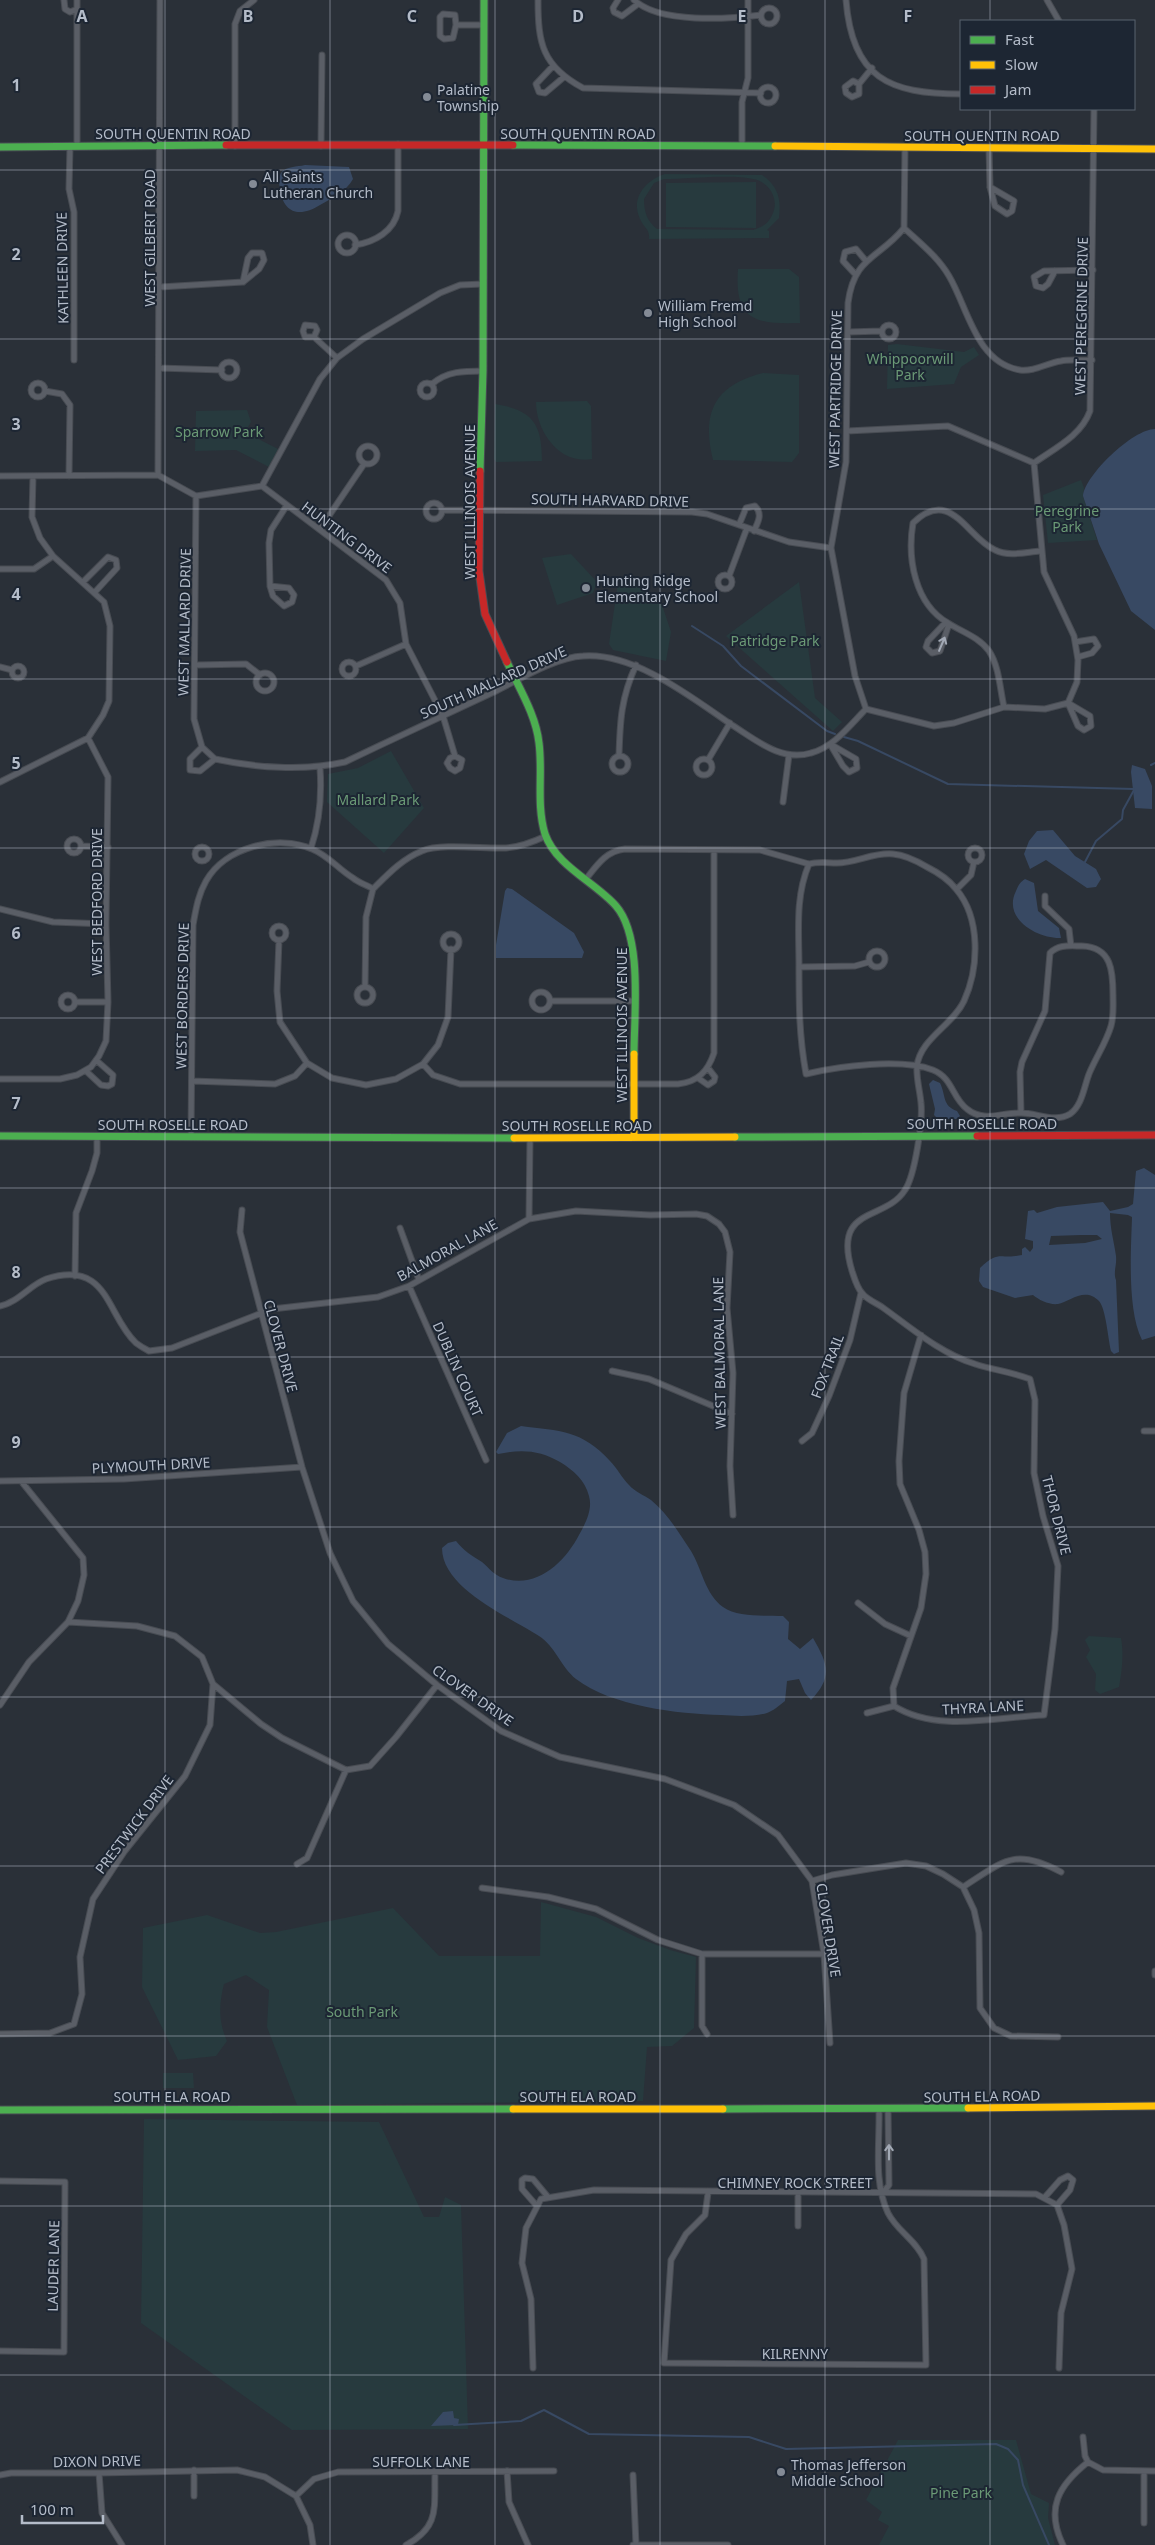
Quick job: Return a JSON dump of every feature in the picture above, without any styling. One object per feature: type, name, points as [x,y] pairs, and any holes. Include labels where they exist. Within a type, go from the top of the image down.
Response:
[{"type":"main road","name":"WEST ILLINOIS AVENUE","points":[[484,0],[482,145],[483,371],[479,571],[485,614],[534,721],[537,735],[540,816],[546,836],[558,855],[618,907],[628,924],[634,944],[634,1137]]},
{"type":"main road","name":"SOUTH QUENTIN ROAD","points":[[0,146],[321,146],[398,144],[1155,149]]},
{"type":"main road","name":"SOUTH ROSELLE ROAD","points":[[0,1136],[530,1138],[1155,1135]]},
{"type":"main road","name":"SOUTH ELA ROAD","points":[[0,2110],[888,2109],[1155,2106]]},
{"type":"street","points":[[64,0],[65,9],[70,12],[75,10],[78,5],[77,0]]},
{"type":"street","name":"WEST GILBERT ROAD","points":[[158,475],[160,0]]},
{"type":"street","points":[[235,146],[235,24],[240,11],[254,0]]},
{"type":"street","points":[[538,0],[539,36],[553,66],[564,77],[583,88],[761,93]]},
{"type":"street","points":[[618,0],[612,8],[614,12],[622,16],[636,2],[660,14],[748,17],[761,15]]},
{"type":"street","points":[[742,146],[742,102],[746,92],[748,0]]},
{"type":"street","points":[[846,0],[848,29],[854,44],[872,68],[887,82],[912,92],[960,94]]},
{"type":"street","points":[[1046,0],[1058,20]]},
{"type":"street","name":"KATHLEEN DRIVE","points":[[74,360],[74,212],[69,189],[79,17],[75,10]]},
{"type":"street","points":[[443,14],[455,16],[456,24],[456,35],[453,38],[444,39],[440,36],[440,17],[443,14]]},
{"type":"street","points":[[456,24],[483,25]]},
{"type":"street","points":[[321,146],[322,55]]},
{"type":"street","points":[[553,66],[536,84],[539,92],[545,93],[564,77]]},
{"type":"street","points":[[859,84],[872,68]]},
{"type":"street","name":"WEST PEREGRINE DRIVE","points":[[1034,463],[1072,436],[1087,420],[1091,400],[1094,110]]},
{"type":"street","points":[[356,245],[390,230],[396,222],[398,211],[398,144]]},
{"type":"street","points":[[906,148],[904,228],[941,264],[950,277],[980,341],[994,359],[1009,367],[1027,370],[1061,361],[1092,360]]},
{"type":"street","points":[[989,148],[990,187],[995,206],[1007,214],[1012,211],[1014,201],[990,187]]},
{"type":"street","name":"WEST PARTRIDGE DRIVE","points":[[866,709],[854,671],[831,548],[846,469],[850,294],[856,275],[866,261],[904,228]]},
{"type":"street","points":[[856,275],[843,261],[844,252],[856,249],[866,261]]},
{"type":"street","points":[[160,287],[243,282],[259,268],[264,260],[262,254],[252,253],[248,258],[243,282]]},
{"type":"street","points":[[1055,271],[1093,270]]},
{"type":"street","points":[[0,476],[158,475],[196,496],[262,486],[320,380],[337,358],[363,339],[440,292],[460,285],[482,284]]},
{"type":"street","points":[[848,332],[881,331]]},
{"type":"street","points":[[314,337],[337,358]]},
{"type":"street","points":[[159,368],[222,370]]},
{"type":"street","points":[[432,384],[441,377],[461,371],[483,371]]},
{"type":"street","points":[[45,391],[62,394],[70,405],[70,476]]},
{"type":"street","points":[[784,802],[789,756],[812,753],[830,744],[866,709],[934,726],[954,723],[1004,707],[1045,709],[1068,703],[1090,716],[1091,726],[1084,730],[1078,726],[1068,703],[1077,682],[1078,657],[1075,642],[1044,572],[1040,551],[1034,463],[948,426],[848,431]]},
{"type":"street","points":[[320,529],[364,464]]},
{"type":"street","points":[[0,782],[88,738],[109,701],[110,626],[104,602],[54,556],[40,538],[32,517],[32,476]]},
{"type":"street","name":"HUNTING DRIVE","points":[[262,486],[386,580],[400,603],[406,644],[442,716],[455,756]]},
{"type":"street","name":"WEST MALLARD DRIVE","points":[[196,496],[196,665],[194,718],[202,747]]},
{"type":"street","points":[[270,586],[289,588],[294,595],[292,602],[284,606],[273,596],[270,586],[271,530],[287,505]]},
{"type":"street","points":[[739,525],[746,508],[755,506],[760,510],[760,516],[754,531]]},
{"type":"street","name":"SOUTH HARVARD DRIVE","points":[[442,510],[692,512],[707,514],[789,542],[831,548]]},
{"type":"street","points":[[1004,707],[995,664],[990,653],[978,639],[948,623],[925,602],[920,594],[915,574],[913,523],[926,513],[943,511],[965,522],[984,543],[998,552],[1008,554],[1040,551]]},
{"type":"street","points":[[729,576],[747,528]]},
{"type":"street","points":[[0,568],[34,569],[54,556]]},
{"type":"street","points":[[84,582],[108,557],[116,560],[117,568],[95,592]]},
{"type":"street","points":[[948,623],[940,652],[932,653],[926,647],[928,641],[948,623]]},
{"type":"street","points":[[1075,642],[1094,639],[1098,646],[1092,654],[1078,657]]},
{"type":"street","points":[[356,666],[406,644]]},
{"type":"street","name":"SOUTH MALLARD DRIVE","points":[[215,759],[236,764],[320,768],[345,762],[515,682],[566,660],[582,656],[612,658],[636,665],[765,746],[789,756]]},
{"type":"street","points":[[196,665],[246,664],[260,675]]},
{"type":"street","points":[[619,756],[621,706],[625,690],[636,665]]},
{"type":"street","points":[[0,667],[12,670]]},
{"type":"street","points":[[708,760],[730,723]]},
{"type":"street","name":"WEST BEDFORD DRIVE","points":[[88,738],[108,777],[106,924],[108,1002],[106,1041],[96,1060],[88,1069]]},
{"type":"street","points":[[830,744],[856,759],[857,768],[849,772],[843,766],[830,744]]},
{"type":"street","points":[[202,747],[215,759],[200,771],[190,770],[190,759],[202,747]]},
{"type":"street","points":[[311,848],[318,826],[322,796],[320,768]]},
{"type":"street","points":[[365,987],[366,917],[373,889],[394,867],[423,850],[508,848],[527,844],[546,836]]},
{"type":"street","name":"WEST BORDERS DRIVE","points":[[191,1136],[193,925],[198,898],[207,879],[235,853],[259,844],[287,844],[311,848],[332,860],[352,878],[373,889]]},
{"type":"street","points":[[81,846],[108,847]]},
{"type":"street","points":[[586,879],[603,857],[618,849],[760,850],[809,864],[817,861],[838,863],[893,854],[917,860],[939,873],[957,889],[969,914],[975,934],[975,956],[971,982],[963,1003],[923,1049],[917,1066],[922,1106],[915,1166],[905,1191],[891,1203],[862,1217],[851,1230],[848,1249],[852,1270],[861,1293],[921,1335],[904,1393],[899,1461],[900,1484],[919,1530],[926,1564],[922,1608],[893,1688],[894,1706],[867,1713]]},
{"type":"street","points":[[423,1064],[433,1075],[453,1084],[678,1084],[698,1078],[706,1070],[714,1053],[714,850]]},
{"type":"street","points":[[207,859],[218,868]]},
{"type":"street","points":[[957,889],[971,875],[974,862]]},
{"type":"street","points":[[809,864],[803,878],[799,905],[798,1007],[806,1074],[832,1068],[862,1065],[917,1066],[932,1070],[946,1077],[958,1101],[971,1112],[994,1117],[1021,1112],[1057,1118],[1070,1113],[1080,1101],[1089,1075],[1111,1027],[1114,976],[1110,960],[1101,951],[1094,948],[1070,946],[1054,949],[1048,957],[1045,1011],[1022,1062],[1020,1072],[1021,1112]]},
{"type":"street","points":[[1045,896],[1045,906],[1069,929],[1070,946]]},
{"type":"street","points":[[0,909],[53,922],[106,924]]},
{"type":"street","points":[[279,940],[277,991],[280,1022],[307,1063],[332,1078],[366,1085],[396,1079],[423,1064],[438,1045],[448,1017],[451,950]]},
{"type":"street","points":[[799,967],[855,966],[869,962]]},
{"type":"street","points":[[550,1001],[633,1001]]},
{"type":"street","points":[[76,1002],[108,1002]]},
{"type":"street","points":[[0,1079],[60,1079],[77,1076],[88,1069],[101,1085],[108,1086],[112,1084],[113,1075],[96,1060]]},
{"type":"street","points":[[192,1081],[276,1084],[295,1076],[307,1063]]},
{"type":"street","points":[[698,1078],[708,1085],[714,1081],[715,1077],[706,1070]]},
{"type":"street","points":[[0,1306],[46,1279],[75,1276],[76,1213],[97,1153],[97,1136]]},
{"type":"street","points":[[530,1138],[530,1219]]},
{"type":"street","name":"CLOVER DRIVE","points":[[242,1210],[240,1232],[302,1467],[330,1553],[353,1601],[388,1644],[437,1685],[501,1731],[560,1757],[665,1779],[734,1805],[778,1835],[812,1881],[824,1954],[830,2043]]},
{"type":"street","name":"BALMORAL LANE","points":[[75,1276],[94,1282],[109,1298],[136,1343],[149,1351],[172,1348],[272,1309],[378,1297],[409,1286],[530,1219],[557,1212],[592,1211],[650,1215],[696,1214],[707,1216],[719,1224]]},
{"type":"street","name":"WEST BALMORAL LANE","points":[[719,1224],[725,1232],[730,1252],[728,1308],[733,1373],[730,1466],[733,1515]]},
{"type":"street","points":[[400,1228],[420,1280]]},
{"type":"street","name":"DUBLIN COURT","points":[[409,1286],[486,1460]]},
{"type":"street","name":"FOX TRAIL","points":[[802,1441],[812,1433],[829,1396],[850,1340],[861,1293]]},
{"type":"street","name":"THOR DRIVE","points":[[921,1335],[974,1364],[1030,1379],[1035,1400],[1034,1473],[1043,1516],[1058,1566],[1055,1628],[1044,1715]]},
{"type":"street","points":[[612,1371],[649,1379],[732,1414]]},
{"type":"street","points":[[1144,1431],[1155,1431]]},
{"type":"street","name":"PLYMOUTH DRIVE","points":[[0,1481],[124,1479],[302,1467]]},
{"type":"street","points":[[0,1704],[28,1662],[68,1622],[78,1600],[84,1575],[83,1558],[21,1481]]},
{"type":"street","points":[[858,1603],[885,1624],[912,1636]]},
{"type":"street","points":[[68,1622],[137,1626],[175,1636],[202,1658],[213,1684],[261,1724],[282,1738],[346,1770],[370,1766],[396,1737],[437,1685]]},
{"type":"street","name":"PRESTWICK DRIVE","points":[[0,2034],[50,2033],[74,2024],[82,1994],[80,1957],[93,1900],[124,1852],[185,1776],[210,1726],[213,1684]]},
{"type":"street","name":"THYRA LANE","points":[[894,1706],[908,1715],[929,1720],[1044,1715]]},
{"type":"street","points":[[297,1864],[307,1858],[346,1770]]},
{"type":"street","points":[[963,1887],[991,1869],[1016,1858],[1038,1860],[1061,1872]]},
{"type":"street","points":[[812,1881],[832,1875],[906,1863],[926,1866],[963,1887],[974,1910],[979,1933],[980,2008],[994,2028],[1011,2036],[1058,2037]]},
{"type":"street","points":[[482,1888],[548,1897],[596,1909],[658,1940],[702,1954],[824,1954]]},
{"type":"street","points":[[702,1954],[702,2026],[707,2034]]},
{"type":"street","points":[[879,2109],[879,2184],[883,2193],[889,2185],[888,2109]]},
{"type":"street","points":[[1057,2206],[1073,2186],[1073,2180],[1068,2176],[1060,2180],[1048,2198],[1057,2206],[1064,2225],[1072,2270],[1061,2313],[1059,2368]]},
{"type":"street","points":[[533,2368],[531,2299],[522,2263],[526,2228],[536,2205],[522,2189],[522,2180],[525,2178],[533,2179],[548,2197]]},
{"type":"street","name":"LAUDER LANE","points":[[0,2181],[65,2182],[65,2191],[64,2352],[0,2352]]},
{"type":"street","name":"CHIMNEY ROCK STREET","points":[[536,2205],[540,2199],[594,2190],[708,2193],[1036,2194],[1048,2198]]},
{"type":"street","name":"KILRENNY","points":[[708,2193],[705,2214],[686,2234],[671,2260],[664,2363],[926,2365],[924,2259],[919,2247],[888,2213],[883,2193]]},
{"type":"street","points":[[798,2193],[798,2226]]},
{"type":"street","points":[[1083,2436],[1085,2456],[1088,2462],[1103,2470],[1155,2471]]},
{"type":"street","points":[[1063,2545],[1057,2534],[1056,2503],[1069,2478],[1088,2462]]},
{"type":"street","points":[[194,2470],[194,2496]]},
{"type":"street","name":"DIXON DRIVE","points":[[0,2475],[11,2472],[99,2473],[237,2470],[265,2477],[296,2496]]},
{"type":"street","points":[[507,2471],[509,2502],[528,2545]]},
{"type":"street","name":"SUFFOLK LANE","points":[[296,2496],[314,2479],[338,2472],[554,2471]]},
{"type":"street","points":[[1144,2472],[1144,2523]]},
{"type":"street","points":[[99,2473],[102,2513],[122,2545]]},
{"type":"street","points":[[406,2545],[427,2530],[434,2518],[435,2473]]},
{"type":"street","points":[[633,2475],[635,2545],[728,2545]]},
{"type":"street","points":[[296,2496],[310,2525],[313,2545]]},
{"type":"green space","points":[[665,174],[762,175],[772,184],[778,194],[780,205],[779,218],[767,230],[769,231],[769,238],[649,239],[648,231],[637,211],[637,204],[646,185]],"holes":[[[734,177],[758,180],[767,186],[773,195],[774,210],[766,223],[753,230],[657,229],[647,216],[644,199],[654,183],[664,179]]]},
{"type":"green space","points":[[756,182],[756,228],[666,227],[666,183]]},
{"type":"green space","points":[[738,269],[789,269],[799,277],[800,323],[772,322],[751,316],[745,310],[740,300]]},
{"type":"green space","name":"Whippoorwill Park","points":[[897,344],[964,352],[974,347],[979,355],[961,367],[954,384],[887,389],[888,345]]},
{"type":"green space","points":[[763,373],[799,375],[799,453],[792,462],[713,460],[709,428],[711,415],[716,403],[723,393],[733,385]]},
{"type":"green space","points":[[587,401],[591,406],[592,459],[569,457],[552,444],[545,434],[540,424],[536,402]]},
{"type":"green space","points":[[495,404],[518,410],[533,421],[540,437],[542,461],[496,462],[494,459]]},
{"type":"green space","name":"Sparrow Park","points":[[247,410],[251,422],[245,432],[278,449],[269,467],[236,450],[195,451],[196,411]]},
{"type":"green space","name":"Peregrine Park","points":[[1081,480],[1084,488],[1083,496],[1097,540],[1048,543],[1043,495]]},
{"type":"green space","points":[[571,554],[597,582],[593,593],[557,605],[542,558]]},
{"type":"green space","name":"Patridge Park","points":[[799,582],[815,698],[842,722],[833,731],[726,636]]},
{"type":"green space","points":[[618,583],[642,588],[662,605],[671,632],[666,661],[613,650],[609,644]]},
{"type":"green space","name":"Mallard Park","points":[[391,751],[424,808],[384,853],[327,802],[328,774],[358,768]]},
{"type":"green space","points":[[1089,1636],[1121,1638],[1122,1662],[1119,1687],[1100,1694],[1095,1690],[1096,1674],[1086,1657],[1090,1650],[1085,1640]]},
{"type":"green space","name":"South Park","points":[[541,1902],[596,1917],[638,1938],[696,1957],[694,2028],[672,2046],[647,2047],[643,2101],[297,2105],[267,2027],[269,1990],[246,1975],[224,1984],[220,2012],[227,2041],[216,2056],[178,2060],[142,1987],[143,1928],[207,1915],[260,1933],[276,1932],[393,1908],[439,1956],[540,1956]]},
{"type":"green space","points":[[163,2073],[193,2073],[194,2088],[163,2088]]},
{"type":"green space","points":[[144,2119],[379,2122],[424,2217],[439,2217],[445,2197],[461,2205],[468,2429],[292,2430],[141,2323]]},
{"type":"green space","name":"Pine Park","points":[[898,2440],[1016,2440],[1031,2494],[1049,2503],[1048,2518],[1055,2545],[879,2545],[889,2526],[878,2520],[882,2512],[866,2500]]},
{"type":"water","points":[[305,165],[349,167],[353,179],[343,191],[313,209],[300,212],[294,211],[285,204],[279,177],[286,169]]},
{"type":"water","points":[[1155,429],[1155,630],[1131,611],[1099,544],[1083,496],[1092,477],[1112,455],[1135,437]]},
{"type":"water","points":[[1132,765],[1145,769],[1152,786],[1152,809],[1135,808]]},
{"type":"water","points":[[1053,830],[1075,856],[1096,869],[1101,879],[1096,887],[1087,888],[1046,860],[1030,869],[1024,854],[1029,841],[1037,831]]},
{"type":"water","points":[[1025,879],[1034,883],[1038,911],[1059,928],[1061,938],[1042,935],[1033,931],[1018,918],[1014,910],[1013,901],[1018,886]]},
{"type":"water","points":[[507,888],[512,889],[574,933],[584,952],[582,958],[496,958],[496,945]]},
{"type":"water","points":[[933,1080],[940,1083],[947,1103],[960,1116],[956,1119],[938,1119],[934,1115],[935,1109],[929,1084]]},
{"type":"water","points":[[1144,1168],[1155,1175],[1155,1336],[1142,1340],[1137,1327],[1131,1280],[1132,1217],[1128,1215],[1110,1213],[1116,1256],[1115,1274],[1119,1352],[1114,1354],[1111,1351],[1103,1310],[1099,1301],[1094,1297],[1083,1295],[1062,1303],[1051,1304],[1033,1295],[1015,1298],[983,1287],[979,1281],[980,1268],[987,1262],[1000,1256],[1022,1255],[1022,1249],[1025,1247],[1030,1252],[1033,1248],[1033,1241],[1025,1239],[1028,1211],[1034,1210],[1037,1213],[1057,1207],[1103,1202],[1110,1211],[1128,1207],[1133,1204],[1136,1171]],"holes":[[[1097,1235],[1102,1239],[1085,1243],[1049,1245],[1051,1236]]]},
{"type":"water","points":[[521,1426],[570,1434],[590,1443],[600,1451],[631,1487],[657,1505],[668,1518],[695,1558],[712,1595],[723,1607],[736,1613],[783,1616],[789,1622],[788,1639],[800,1649],[813,1638],[822,1655],[826,1670],[823,1684],[811,1700],[805,1693],[799,1679],[787,1681],[785,1701],[769,1712],[756,1715],[732,1716],[685,1713],[646,1707],[607,1696],[576,1679],[566,1669],[545,1640],[496,1611],[465,1589],[453,1576],[445,1563],[442,1548],[448,1543],[456,1541],[500,1577],[515,1581],[527,1580],[538,1577],[558,1564],[573,1545],[588,1517],[590,1501],[585,1485],[565,1465],[553,1458],[538,1453],[515,1451],[498,1454],[496,1452],[507,1433]]},
{"type":"water","points":[[453,2411],[454,2418],[459,2419],[458,2425],[431,2426],[443,2412]]},
{"type":"waterway","points":[[692,626],[723,646],[741,666],[827,731],[835,734]]},
{"type":"waterway","points":[[844,737],[858,741],[948,784],[1134,789]]},
{"type":"waterway","points":[[1151,765],[1155,763]]},
{"type":"waterway","points":[[1085,862],[1096,841],[1122,819],[1123,810],[1134,790]]},
{"type":"waterway","points":[[454,2425],[521,2421],[544,2410],[589,2434],[749,2437],[786,2449],[996,2444],[1008,2449],[1018,2460],[1023,2485],[1049,2545]]},
{"type":"traffic: fast","points":[[480,471],[483,371],[484,0]]},
{"type":"traffic: fast","points":[[0,147],[226,145]]},
{"type":"traffic: fast","points":[[513,145],[775,146]]},
{"type":"traffic: fast","points":[[507,662],[526,702],[537,733],[540,754],[542,823],[550,845],[567,865],[607,897],[616,906],[625,920],[634,956],[634,1054]]},
{"type":"traffic: fast","points":[[0,1136],[514,1138]]},
{"type":"traffic: fast","points":[[735,1137],[977,1136]]},
{"type":"traffic: fast","points":[[723,2109],[968,2108]]},
{"type":"traffic: fast","points":[[0,2110],[513,2109]]},
{"type":"traffic: slow","points":[[775,146],[1155,149]]},
{"type":"traffic: slow","points":[[634,1054],[634,1137]]},
{"type":"traffic: slow","points":[[514,1138],[735,1137]]},
{"type":"traffic: slow","points":[[968,2108],[1155,2106]]},
{"type":"traffic: slow","points":[[513,2109],[723,2109]]},
{"type":"traffic: jam","points":[[226,145],[513,145]]},
{"type":"traffic: jam","points":[[480,471],[479,571],[485,614],[507,662]]},
{"type":"traffic: jam","points":[[977,1136],[1155,1135]]},
{"type":"place","name":"Palatine Township","points":[[427,97]]},
{"type":"place","name":"All Saints Lutheran Church","points":[[253,184]]},
{"type":"place","name":"William Fremd High School","points":[[648,313]]},
{"type":"place","name":"Hunting Ridge Elementary School","points":[[586,588]]},
{"type":"place","name":"Thomas Jefferson Middle School","points":[[781,2472]]}]
